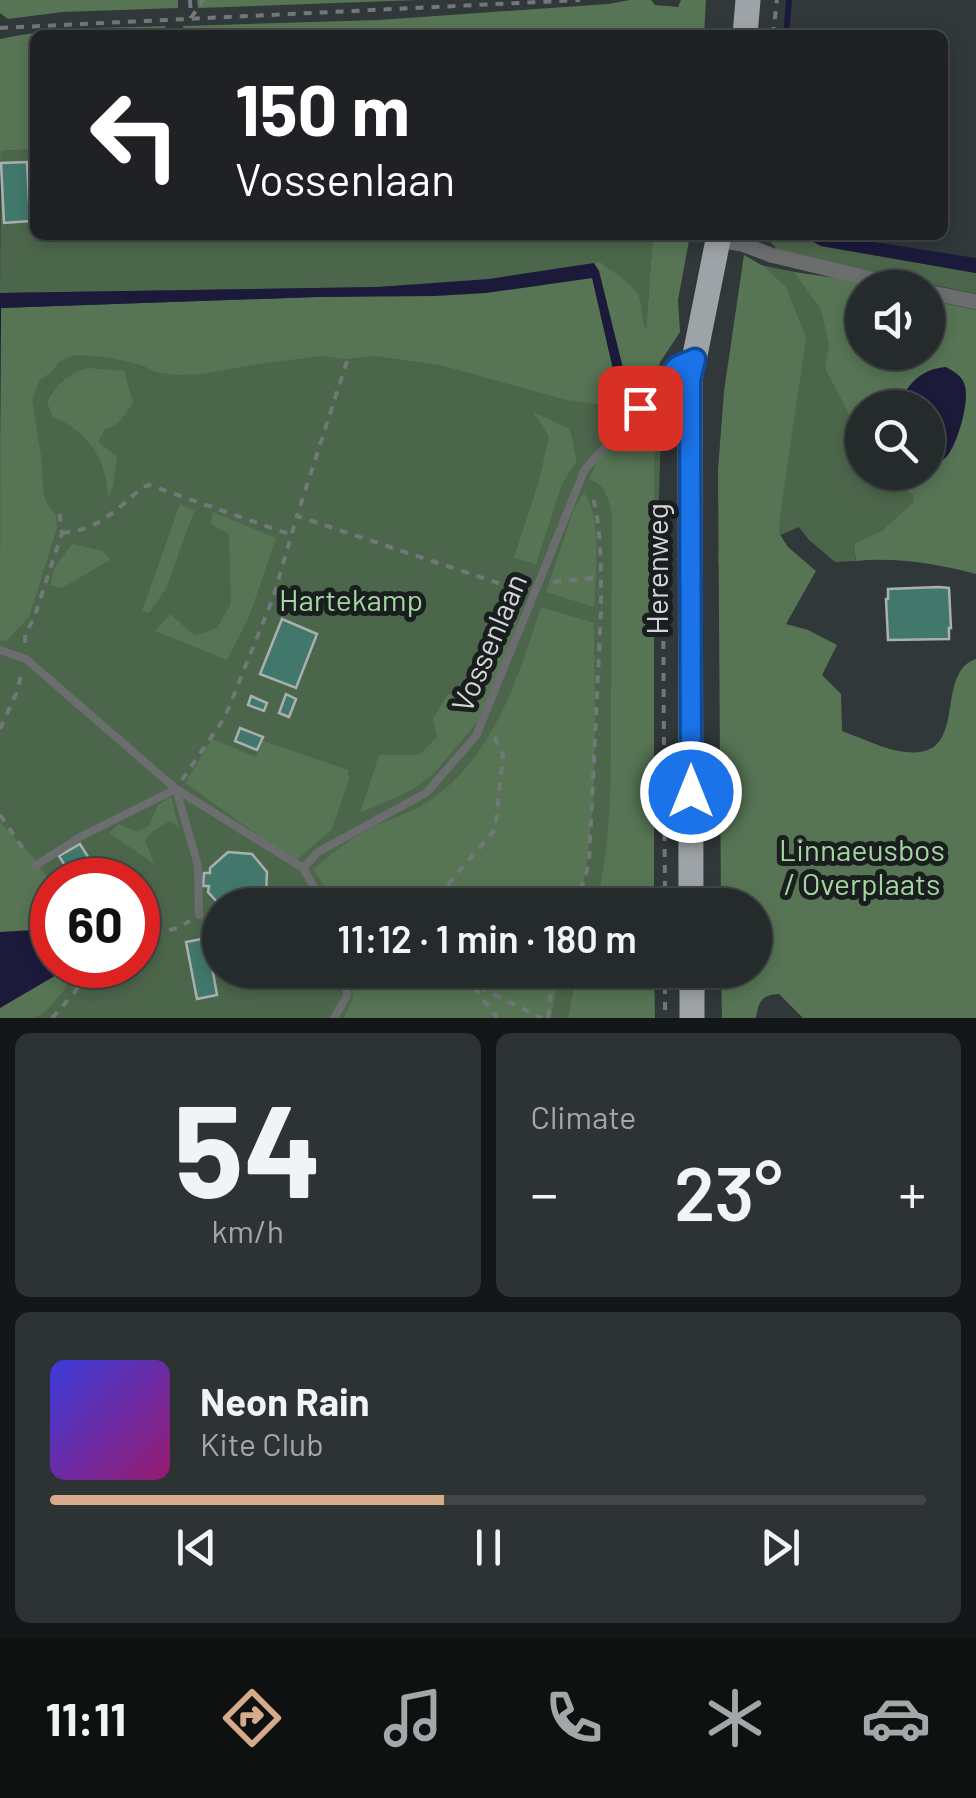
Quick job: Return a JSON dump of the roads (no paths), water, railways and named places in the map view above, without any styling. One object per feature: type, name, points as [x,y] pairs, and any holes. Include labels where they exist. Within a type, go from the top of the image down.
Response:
[{"type":"main road","points":[[745,30],[748,0]]},
{"type":"main road","name":"Herenweg","points":[[692,888],[690,380],[717,240]]},
{"type":"main road","points":[[692,988],[692,1018]]},
{"type":"street","points":[[728,240],[845,273]]},
{"type":"street","points":[[945,296],[976,302]]},
{"type":"lane","name":"Vossenlaan","points":[[303,868],[318,852],[426,793],[476,736],[585,469],[678,366],[695,359]]},
{"type":"lane","points":[[0,650],[26,660],[176,789],[303,868],[314,888]]},
{"type":"lane","points":[[47,858],[80,837],[176,789]]},
{"type":"lane","points":[[176,789],[198,866],[198,916]]},
{"type":"lane","points":[[334,1018],[347,996],[347,988]]},
{"type":"waterway","points":[[786,30],[789,0]]},
{"type":"park label","name":"Hartekamp","points":[[351,601]]},
{"type":"park label","name":"Linnaeusbos / Overplaats","points":[[862,868]]}]
